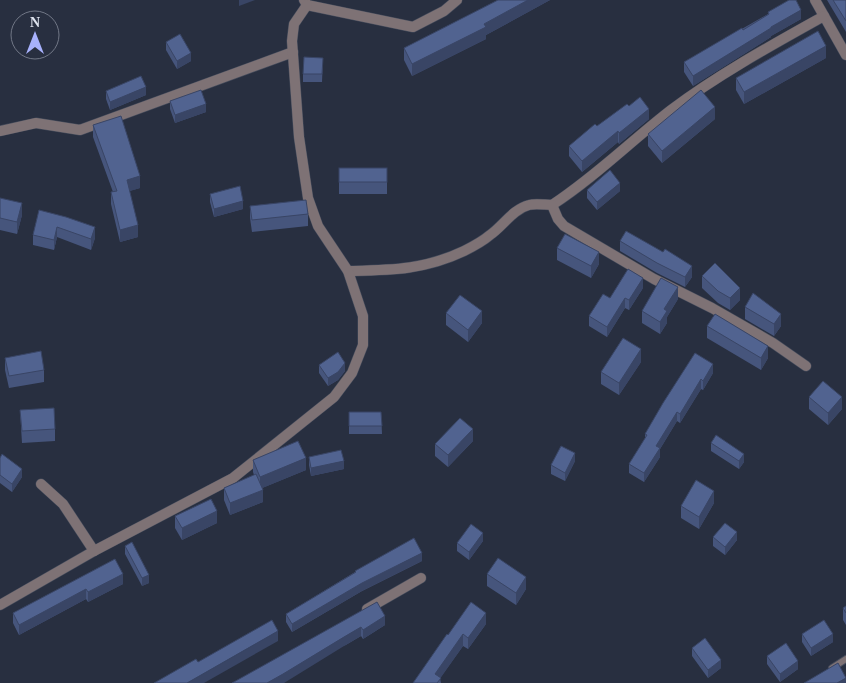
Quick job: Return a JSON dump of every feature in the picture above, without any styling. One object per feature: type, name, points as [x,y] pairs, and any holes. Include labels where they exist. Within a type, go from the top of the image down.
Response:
[{"type":"street","points":[[0,605],[94,551],[233,478],[281,442],[334,397],[352,373],[363,345],[363,316],[348,272],[318,226],[308,198],[299,137],[293,52],[294,24],[305,2],[413,27],[444,12],[456,0]]},
{"type":"street","points":[[815,0],[846,56]]},
{"type":"street","points":[[348,272],[420,267],[442,260],[466,250],[490,236],[516,211],[530,205],[552,205],[583,183],[670,111],[700,89],[824,16]]},
{"type":"street","points":[[0,131],[36,123],[80,130],[293,52]]},
{"type":"street","points":[[552,205],[558,219],[564,226],[654,279],[712,308],[773,343],[806,366]]},
{"type":"street","points":[[41,484],[63,504],[94,551]]},
{"type":"street","points":[[354,616],[422,578]]},
{"type":"lane","points":[[823,674],[846,659]]},
{"type":"building","points":[[498,0],[528,0],[484,24],[486,27],[412,64],[404,48]]},
{"type":"building","points":[[789,0],[796,0],[801,10],[693,76],[684,62],[742,28],[743,30]]},
{"type":"building","points":[[833,0],[846,0],[846,21]]},
{"type":"building","points":[[818,31],[826,46],[744,92],[736,78]]},
{"type":"building","points":[[180,34],[191,53],[177,61],[166,42]]},
{"type":"building","points":[[304,57],[323,58],[322,74],[303,74]]},
{"type":"building","points":[[141,76],[146,87],[110,102],[106,91]]},
{"type":"building","points":[[201,90],[206,104],[175,115],[170,101]]},
{"type":"building","points":[[701,90],[715,107],[662,151],[648,134]]},
{"type":"building","points":[[640,97],[649,109],[619,133],[618,131],[582,161],[569,146],[595,124],[597,126]]},
{"type":"building","points":[[121,116],[140,176],[127,180],[138,225],[120,230],[111,192],[117,191],[93,125]]},
{"type":"building","points":[[339,168],[387,168],[387,182],[339,182]]},
{"type":"building","points":[[610,170],[620,183],[597,202],[587,190]]},
{"type":"building","points":[[240,186],[243,201],[214,209],[210,194]]},
{"type":"building","points":[[0,198],[22,203],[17,222],[0,218]]},
{"type":"building","points":[[306,200],[308,214],[252,220],[250,206]]},
{"type":"building","points":[[39,210],[95,227],[91,239],[57,227],[54,240],[33,235]]},
{"type":"building","points":[[626,231],[663,252],[665,249],[692,266],[685,277],[620,241]]},
{"type":"building","points":[[565,234],[599,252],[591,266],[557,248]]},
{"type":"building","points":[[715,263],[740,288],[730,298],[718,291],[702,276]]},
{"type":"building","points":[[628,269],[643,278],[629,300],[625,298],[607,327],[589,316],[603,294],[610,298]]},
{"type":"building","points":[[661,278],[678,287],[664,309],[667,311],[660,322],[642,311]]},
{"type":"building","points":[[753,293],[781,314],[774,324],[745,307]]},
{"type":"building","points":[[460,295],[482,311],[468,330],[446,313]]},
{"type":"building","points":[[715,314],[768,346],[761,358],[707,326]]},
{"type":"building","points":[[623,338],[641,349],[619,383],[601,372]]},
{"type":"building","points":[[41,351],[44,370],[9,376],[5,358]]},
{"type":"building","points":[[338,352],[345,363],[338,372],[328,378],[319,365]]},
{"type":"building","points":[[695,353],[713,364],[703,381],[701,379],[680,414],[677,412],[656,446],[660,448],[644,473],[629,464],[647,435],[645,434],[663,403]]},
{"type":"building","points":[[823,381],[842,397],[828,413],[809,397]]},
{"type":"building","points":[[54,408],[55,429],[22,431],[20,410]]},
{"type":"building","points":[[349,412],[381,412],[382,426],[349,426]]},
{"type":"building","points":[[460,418],[473,429],[448,455],[435,444]]},
{"type":"building","points":[[716,435],[744,454],[739,461],[711,443]]},
{"type":"building","points":[[298,441],[306,458],[260,477],[253,460]]},
{"type":"building","points":[[561,446],[575,453],[565,473],[551,465]]},
{"type":"building","points":[[341,450],[344,461],[311,468],[309,457]]},
{"type":"building","points":[[2,454],[22,469],[12,484],[0,475],[0,458]]},
{"type":"building","points":[[256,474],[263,490],[230,503],[224,488]]},
{"type":"building","points":[[696,480],[714,491],[699,517],[681,506]]},
{"type":"building","points":[[211,499],[217,511],[182,528],[175,516]]},
{"type":"building","points":[[725,523],[737,532],[725,547],[713,537]]},
{"type":"building","points":[[471,524],[483,533],[469,552],[457,543]]},
{"type":"building","points":[[414,538],[422,553],[362,583],[292,624],[286,614],[355,571]]},
{"type":"building","points":[[132,542],[149,575],[142,578],[125,546]]},
{"type":"building","points":[[498,558],[526,577],[516,593],[487,574]]},
{"type":"building","points":[[115,559],[123,574],[88,592],[86,589],[19,625],[13,613]]},
{"type":"building","points":[[377,602],[385,616],[363,630],[361,627],[267,683],[232,683]]},
{"type":"building","points":[[471,602],[486,613],[468,638],[463,634],[435,674],[441,678],[437,683],[413,683],[447,634]]},
{"type":"building","points":[[272,620],[278,631],[187,683],[154,683],[196,659],[198,662]]},
{"type":"building","points":[[824,620],[833,634],[811,648],[802,634]]},
{"type":"building","points":[[705,638],[721,660],[708,670],[692,648]]},
{"type":"building","points":[[786,643],[798,661],[780,674],[767,656]]},
{"type":"building","points":[[838,663],[846,678],[837,683],[804,683]]}]
